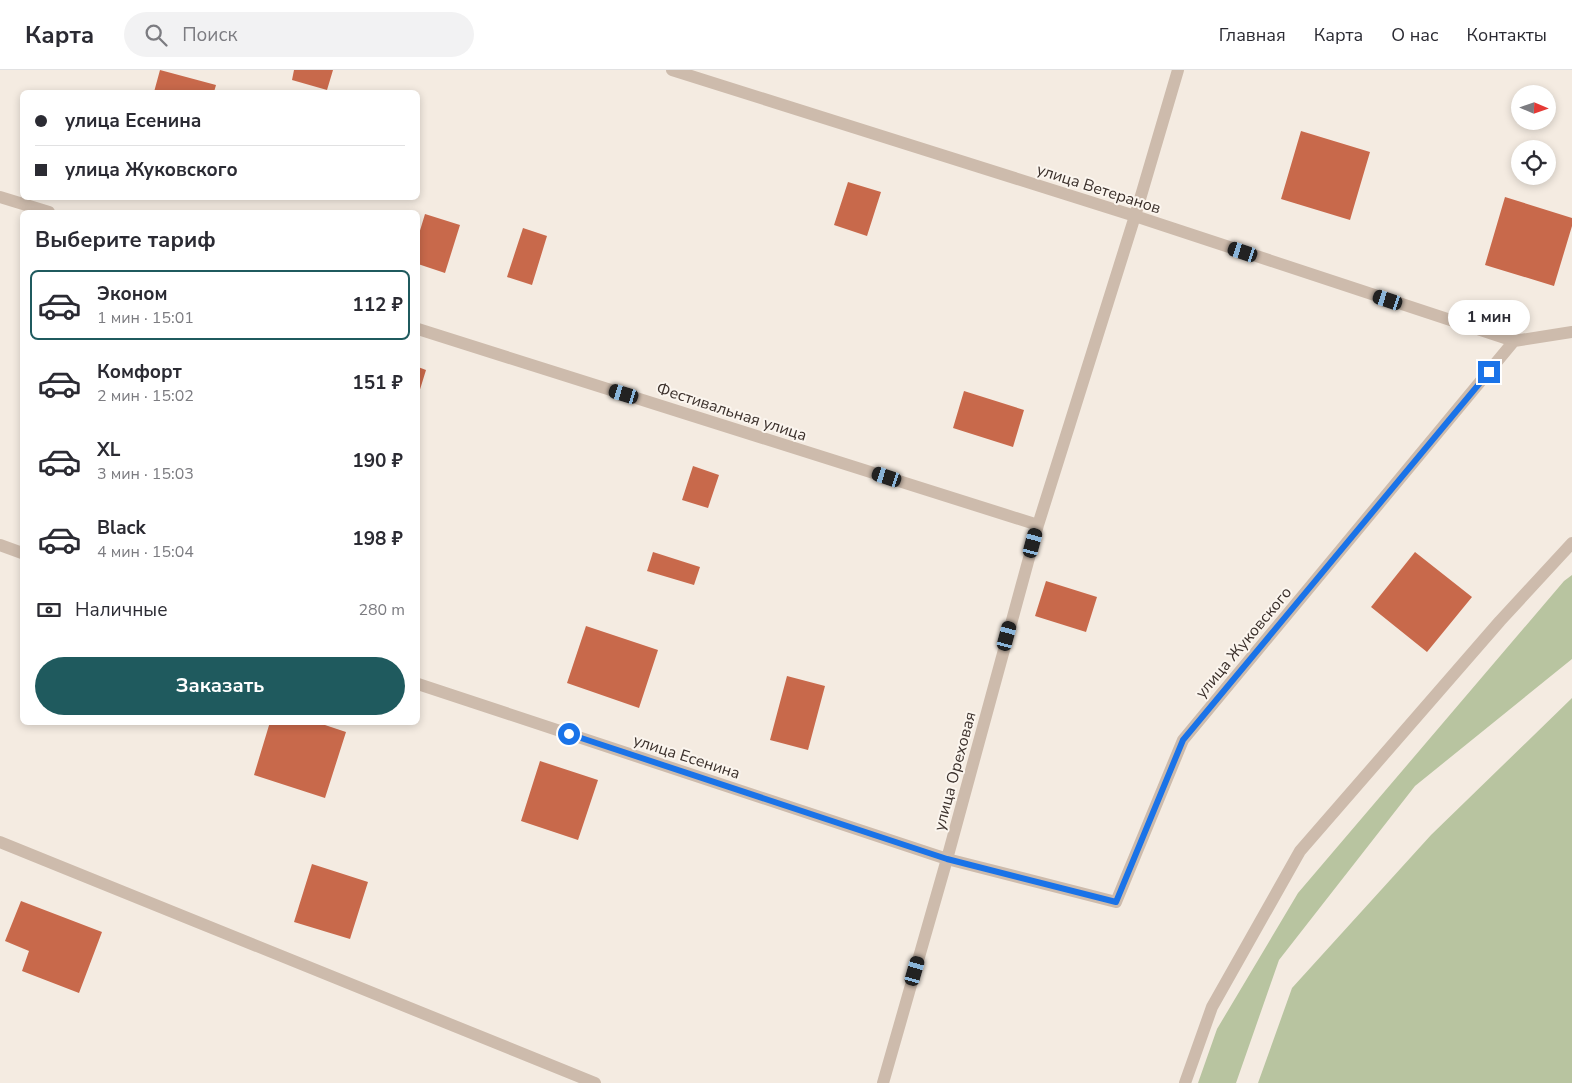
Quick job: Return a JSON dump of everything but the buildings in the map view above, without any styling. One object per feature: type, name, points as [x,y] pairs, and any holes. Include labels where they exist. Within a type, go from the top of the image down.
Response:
[{"type":"street","name":"улица Ветеранов","points":[[672,70],[1135,216],[1514,342]]},
{"type":"street","name":"улица Ореховая","points":[[883,1083],[947,859],[1038,524],[1135,216],[1178,70]]},
{"type":"street","points":[[0,197],[42,210]]},
{"type":"street","name":"Фестивальная улица","points":[[420,330],[1038,524]]},
{"type":"street","points":[[1514,342],[1572,332]]},
{"type":"street","name":"улица Жуковского","points":[[947,859],[1116,902],[1183,740],[1514,342]]},
{"type":"street","points":[[1185,1083],[1212,1007],[1300,852],[1500,621],[1572,542]]},
{"type":"street","points":[[0,545],[20,552]]},
{"type":"street","name":"улица Есенина","points":[[420,685],[947,859]]},
{"type":"street","points":[[0,842],[595,1083]]},
{"type":"green space","points":[[1572,575],[1572,659],[1415,786],[1279,960],[1236,1083],[1198,1083],[1217,1029],[1298,893],[1564,581]]},
{"type":"green space","points":[[1572,698],[1572,1083],[1258,1083],[1292,988],[1431,835]]},
{"type":"route","points":[[569,734],[947,859],[1116,902],[1183,740],[1489,372]]}]
